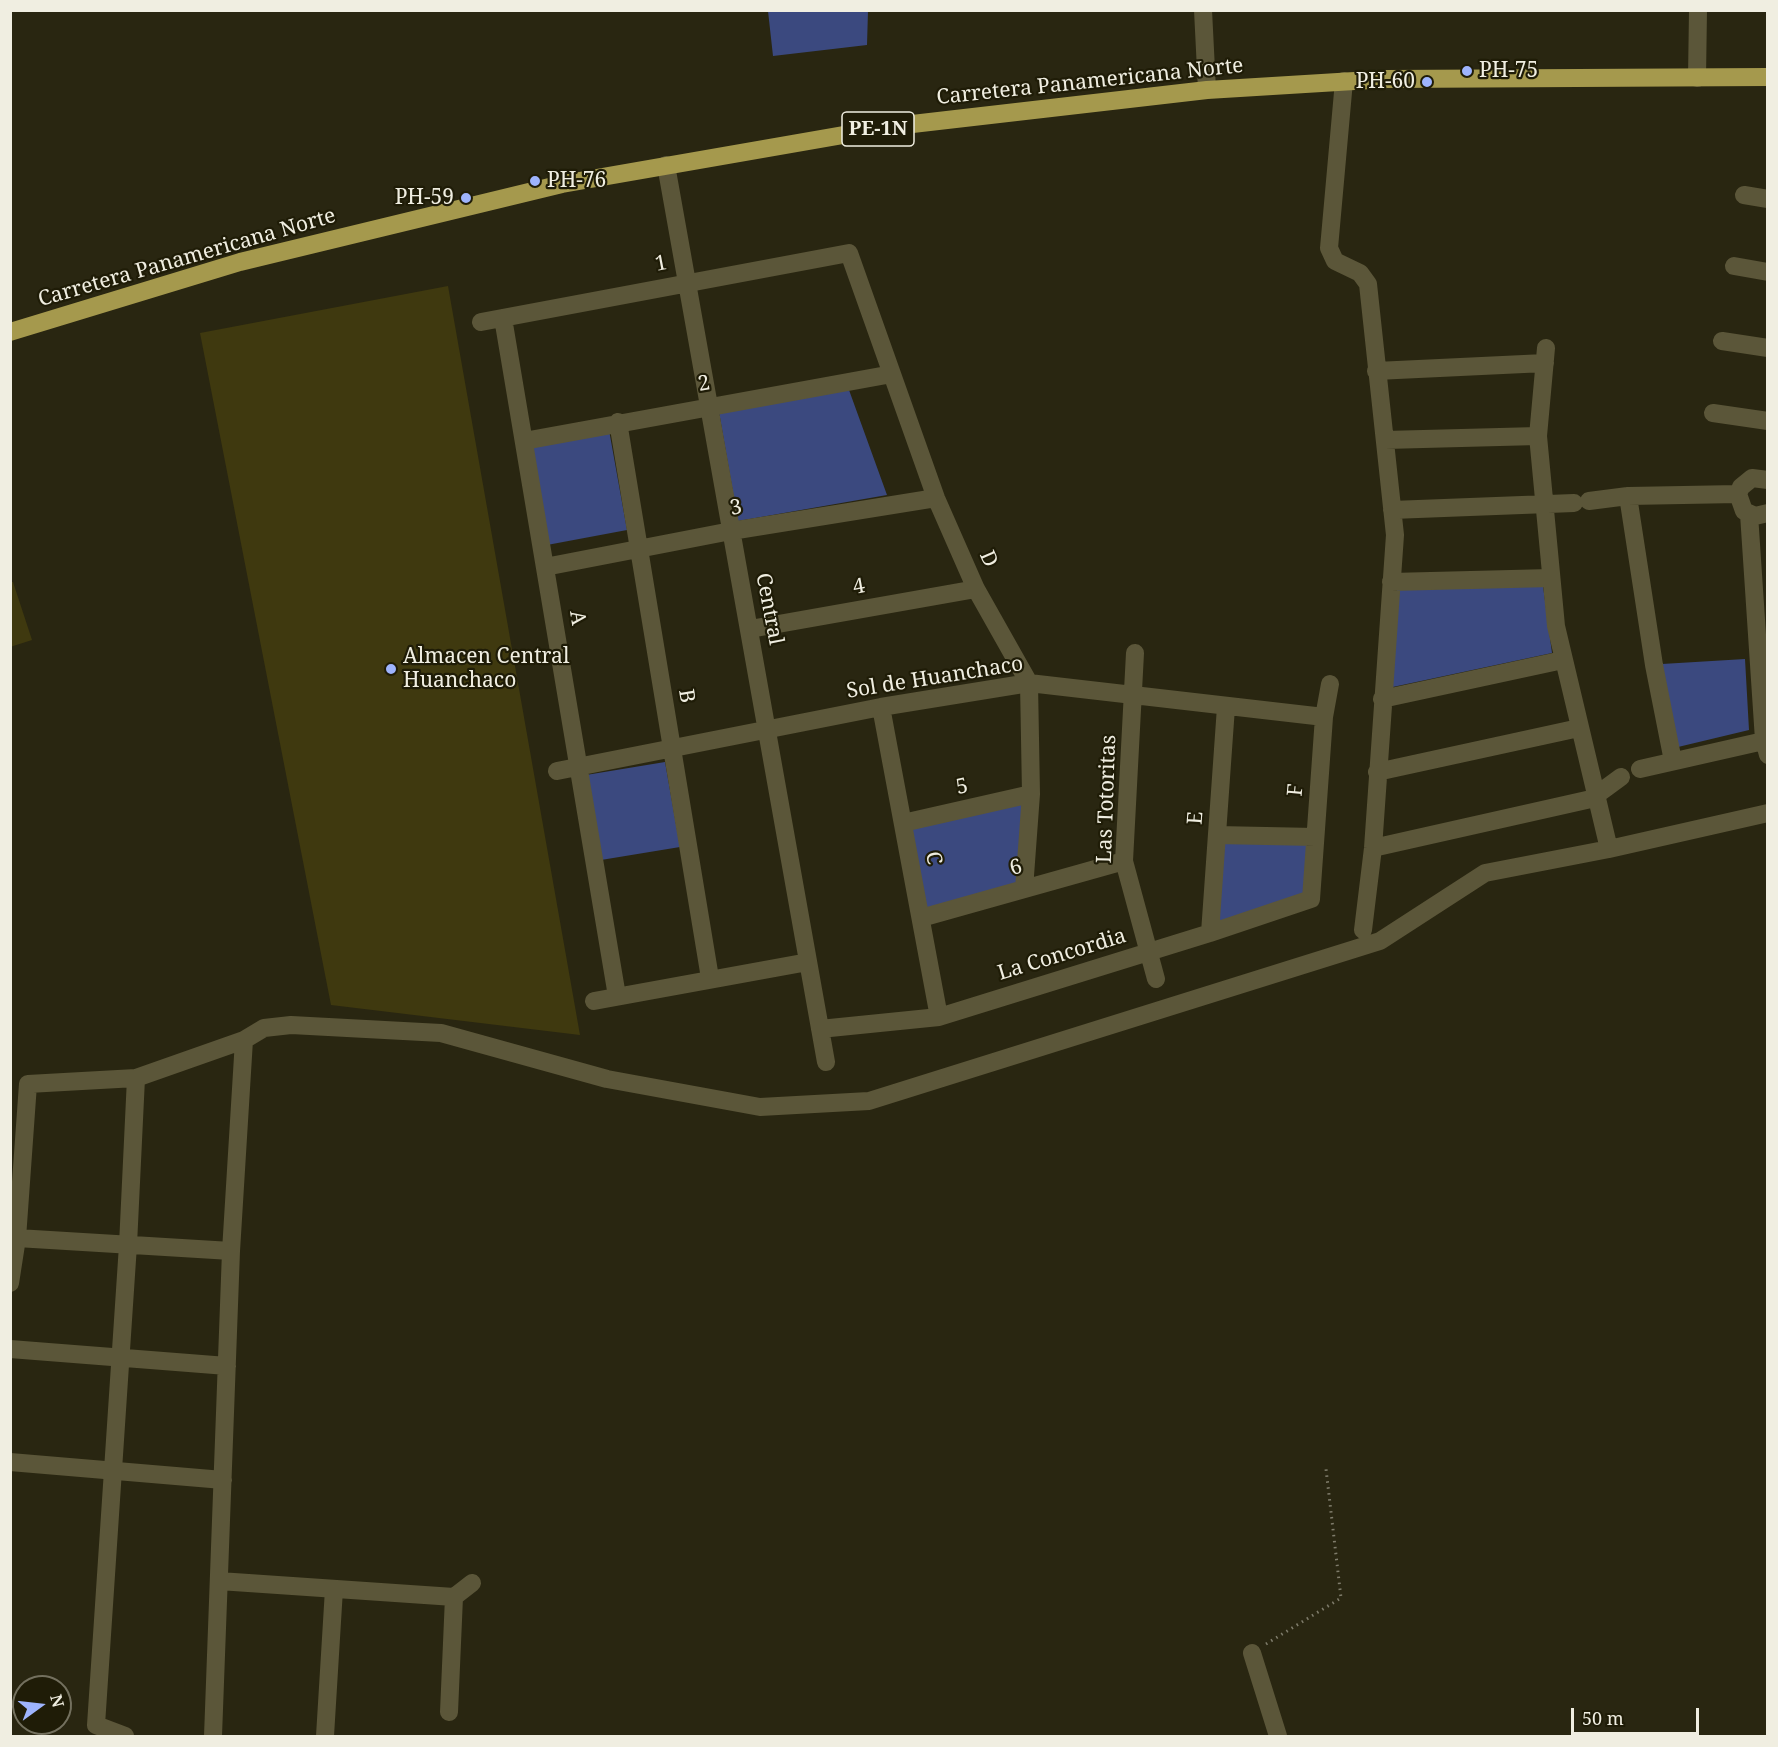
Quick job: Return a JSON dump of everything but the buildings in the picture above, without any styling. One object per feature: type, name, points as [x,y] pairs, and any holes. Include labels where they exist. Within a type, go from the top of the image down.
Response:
[{"type":"highway","name":"Carretera Panamericana Norte","points":[[10,332],[240,262],[562,184],[895,126],[1207,90],[1344,81],[1767,77]]},
{"type":"street","points":[[1203,10],[1207,90]]},
{"type":"street","points":[[1696,78],[1698,10]]},
{"type":"street","points":[[1344,81],[1329,248],[1339,264],[1355,270],[1366,280],[1395,535],[1373,848],[1363,930]]},
{"type":"street","name":"Central","points":[[666,165],[826,1062]]},
{"type":"street","points":[[1744,195],[1767,199]]},
{"type":"street","name":"1","points":[[481,322],[849,253]]},
{"type":"street","name":"D","points":[[849,253],[936,498],[976,589],[1029,683],[1031,794],[1024,889]]},
{"type":"street","points":[[1734,266],[1767,272]]},
{"type":"street","name":"A","points":[[503,318],[617,996]]},
{"type":"street","points":[[1722,341],[1767,348]]},
{"type":"street","points":[[1376,371],[1545,355],[1538,436],[1556,626],[1609,849]]},
{"type":"street","name":"2","points":[[524,441],[618,422],[892,374]]},
{"type":"street","points":[[1713,413],[1767,421]]},
{"type":"street","name":"B","points":[[618,422],[710,978]]},
{"type":"street","points":[[1385,440],[1538,436]]},
{"type":"street","points":[[1640,769],[1766,745],[1758,514],[1740,506],[1738,494],[1746,481],[1759,477],[1767,478]]},
{"type":"street","points":[[1392,510],[1545,506],[1628,496],[1738,494]]},
{"type":"street","points":[[1628,496],[1654,665],[1673,761]]},
{"type":"street","name":"3","points":[[545,567],[731,531],[936,498]]},
{"type":"street","points":[[1391,582],[1551,578]]},
{"type":"street","name":"4","points":[[750,629],[976,589]]},
{"type":"street","name":"Las Totoritas","points":[[1135,653],[1124,861],[1155,980]]},
{"type":"street","points":[[1382,699],[1563,660]]},
{"type":"street","name":"Sol de Huanchaco","points":[[557,771],[881,707],[1029,683],[1324,717]]},
{"type":"street","name":"F","points":[[1311,899],[1324,717],[1330,684]]},
{"type":"street","name":"C","points":[[881,707],[939,1017]]},
{"type":"street","name":"E","points":[[1210,933],[1227,707]]},
{"type":"street","points":[[1377,772],[1579,728]]},
{"type":"street","points":[[1373,848],[1591,799],[1621,777]]},
{"type":"street","name":"5","points":[[903,823],[1031,794]]},
{"type":"street","points":[[10,1283],[28,1084],[136,1078],[244,1040],[264,1028],[291,1025],[441,1034],[607,1079],[760,1107],[869,1101],[1380,941],[1485,873],[1609,849],[1767,813]]},
{"type":"street","points":[[1217,835],[1315,837]]},
{"type":"street","name":"6","points":[[921,918],[1124,861]]},
{"type":"street","name":"La Concordia","points":[[820,1029],[939,1017],[1210,933],[1311,899]]},
{"type":"street","points":[[594,1000],[808,962]]},
{"type":"street","points":[[213,1737],[231,1251],[244,1040]]},
{"type":"street","points":[[125,1737],[96,1725],[128,1245],[136,1078]]},
{"type":"street","points":[[14,1238],[231,1251]]},
{"type":"street","points":[[10,1349],[227,1366]]},
{"type":"street","points":[[10,1462],[223,1480]]},
{"type":"street","points":[[219,1581],[454,1597],[472,1583]]},
{"type":"street","points":[[325,1737],[334,1589]]},
{"type":"street","points":[[449,1712],[454,1597]]},
{"type":"street","points":[[1252,1653],[1278,1737]]},
{"type":"path","points":[[1252,1653],[1341,1598],[1326,1469]]},
{"type":"shaded area","points":[[768,11],[868,11],[867,45],[773,56]]},
{"type":"shaded area","points":[[849,390],[887,495],[738,521],[719,412]]},
{"type":"shaded area","points":[[609,430],[627,530],[547,545],[528,443]]},
{"type":"shaded area","points":[[1543,586],[1552,653],[1388,688],[1397,589]]},
{"type":"shaded area","points":[[1745,659],[1749,730],[1678,747],[1662,664]]},
{"type":"shaded area","points":[[665,762],[680,847],[601,860],[586,775]]},
{"type":"shaded area","points":[[1026,802],[1019,888],[924,915],[908,828]]},
{"type":"shaded area","points":[[1221,840],[1307,843],[1303,898],[1217,928]]},
{"type":"place","name":"PH-75","points":[[1467,71]]},
{"type":"place","name":"PH-60","points":[[1427,82]]},
{"type":"place","name":"PH-76","points":[[535,181]]},
{"type":"place","name":"PH-59","points":[[466,198]]},
{"type":"place","name":"Almacen Central Huanchaco","points":[[391,669]]}]
